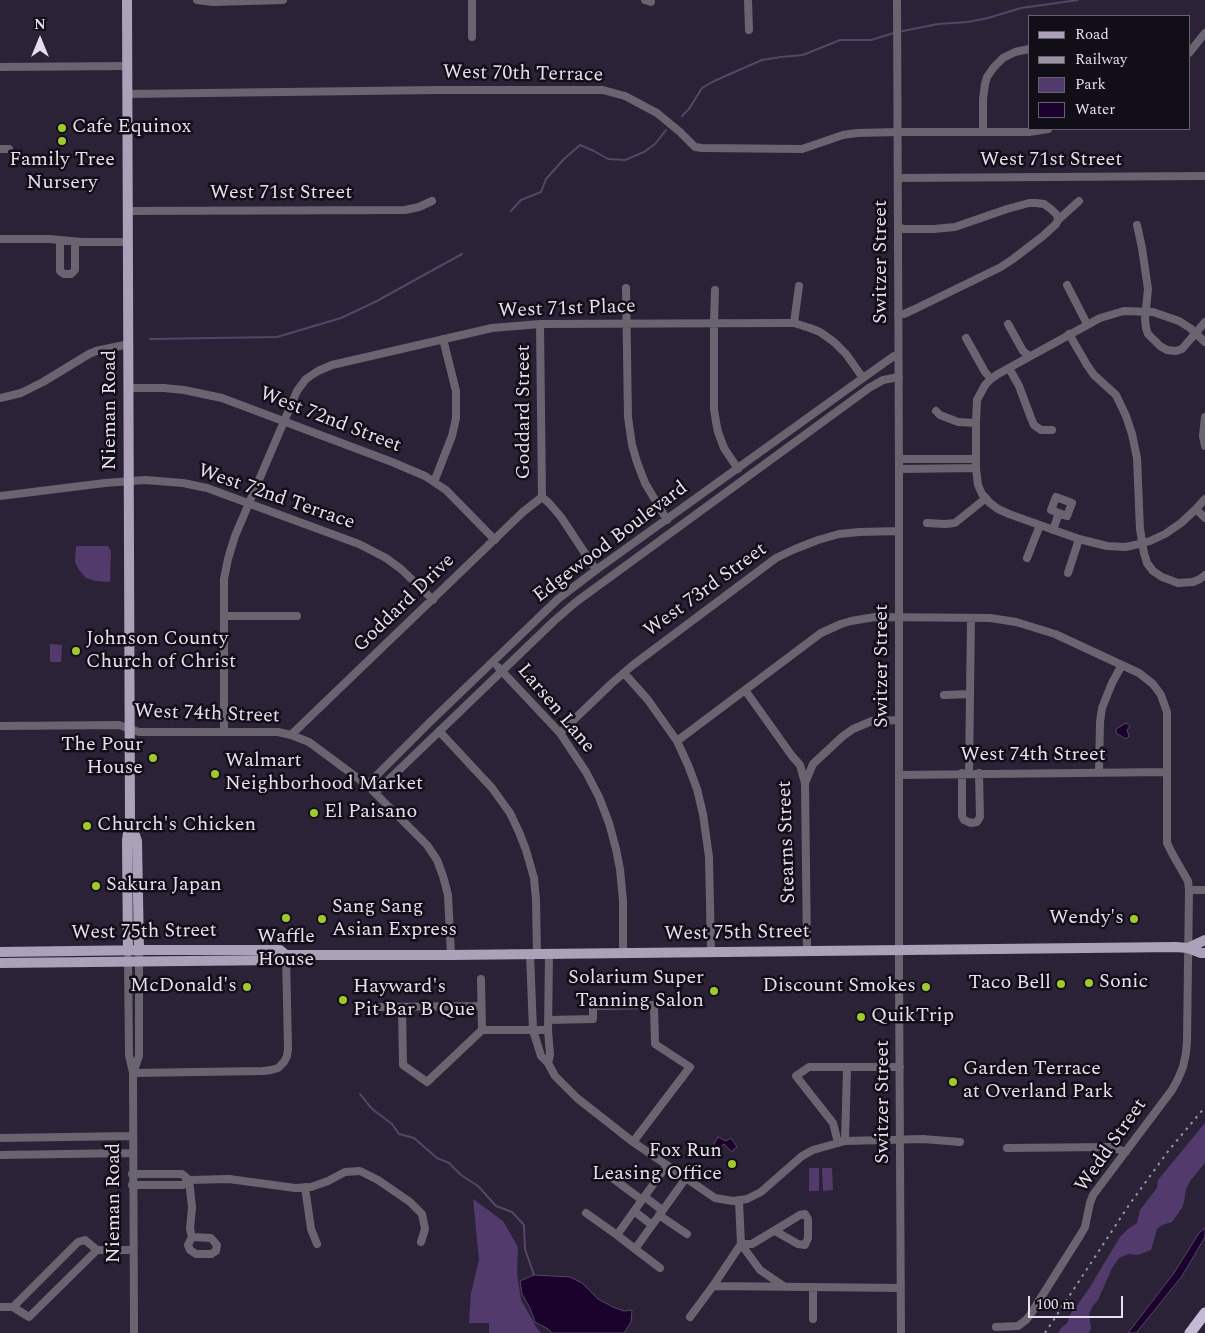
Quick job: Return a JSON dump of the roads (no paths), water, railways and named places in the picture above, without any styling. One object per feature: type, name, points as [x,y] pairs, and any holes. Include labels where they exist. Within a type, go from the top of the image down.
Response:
[{"type":"highway","points":[[1190,1333],[1205,1313]]},
{"type":"main road","name":"Nieman Road","points":[[127,0],[130,730],[130,820],[126,840],[128,950]]},
{"type":"main road","name":"Nieman Road","points":[[130,820],[138,840],[139,950]]},
{"type":"main road","name":"West 75th Street","points":[[1188,948],[1205,940]]},
{"type":"main road","name":"West 75th Street","points":[[0,963],[279,960],[286,955],[1188,948],[1205,953]]},
{"type":"main road","name":"West 75th Street","points":[[0,952],[280,950],[286,955]]},
{"type":"street","points":[[197,0],[213,2],[280,0]]},
{"type":"street","points":[[472,0],[472,37]]},
{"type":"street","points":[[748,0],[749,30]]},
{"type":"street","name":"Switzer Street","points":[[897,0],[900,469],[899,950],[901,1333]]},
{"type":"street","points":[[1190,52],[1205,33]]},
{"type":"street","points":[[983,132],[983,93],[987,77],[1003,58],[1015,52],[1028,49]]},
{"type":"street","points":[[0,67],[127,66]]},
{"type":"street","name":"West 70th Terrace","points":[[127,94],[603,90],[625,96],[657,114],[695,147],[702,148],[802,149],[844,135],[857,133],[1029,132],[1042,130]]},
{"type":"street","points":[[0,149],[9,149]]},
{"type":"street","name":"West 71st Street","points":[[898,178],[1205,176]]},
{"type":"street","name":"West 71st Street","points":[[128,211],[405,210],[419,207],[432,201]]},
{"type":"street","points":[[898,227],[947,229],[1007,209],[1036,202],[1052,209],[1057,215],[1058,220]]},
{"type":"street","points":[[898,314],[904,314],[1001,267],[1043,236],[1079,202]]},
{"type":"street","points":[[1137,225],[1148,289],[1146,312],[1148,334],[1160,346],[1167,350],[1176,351],[1182,349],[1205,322]]},
{"type":"street","points":[[0,239],[128,242]]},
{"type":"street","points":[[60,240],[60,271],[64,274],[71,274],[75,270],[75,242]]},
{"type":"street","points":[[1067,285],[1087,324]]},
{"type":"street","points":[[794,323],[799,286]]},
{"type":"street","points":[[626,288],[628,417],[632,444],[645,484],[667,520]]},
{"type":"street","points":[[715,290],[716,422],[724,448],[738,469]]},
{"type":"street","points":[[1205,342],[1196,333],[1171,318],[1146,312],[1124,311],[1111,314],[1087,324],[991,379],[985,385],[978,400],[976,424],[978,485],[982,494],[990,503],[998,509],[1079,539],[1107,546],[1125,547],[1142,543],[1165,534],[1181,523],[1205,499]]},
{"type":"street","name":"West 71st Place","points":[[224,732],[224,579],[228,559],[235,536],[296,391],[318,370],[492,328],[540,324],[794,323],[820,332],[834,342],[846,354],[863,378]]},
{"type":"street","name":"Goddard Street","points":[[540,324],[542,497],[561,517],[596,570]]},
{"type":"street","points":[[1008,324],[1023,351],[1029,356]]},
{"type":"street","points":[[1069,334],[1087,366],[1116,395],[1126,416],[1137,458],[1142,543],[1147,564],[1162,577],[1178,583],[1193,582],[1205,575]]},
{"type":"street","points":[[966,338],[991,379]]},
{"type":"street","points":[[434,482],[450,442],[456,418],[456,391],[443,339]]},
{"type":"street","points":[[0,398],[21,393],[96,351],[129,344]]},
{"type":"street","name":"Edgewood Boulevard","points":[[367,785],[558,600],[596,570],[863,378],[894,356],[898,356]]},
{"type":"street","points":[[1009,368],[1034,425],[1041,430],[1052,430]]},
{"type":"street","name":"Edgewood Boulevard","points":[[375,793],[554,621],[592,590],[870,388],[883,380],[899,377]]},
{"type":"street","name":"West 72nd Street","points":[[129,388],[164,388],[206,394],[229,400],[392,462],[425,476],[446,490],[495,540]]},
{"type":"street","points":[[936,411],[940,415],[958,422],[976,424]]},
{"type":"street","points":[[1205,417],[1205,446]]},
{"type":"street","points":[[899,459],[976,459]]},
{"type":"street","points":[[900,469],[976,468]]},
{"type":"street","name":"West 72nd Terrace","points":[[0,496],[145,480],[183,483],[214,490],[348,539],[373,551],[401,569],[433,600]]},
{"type":"street","name":"Goddard Drive","points":[[291,735],[523,512],[542,497]]},
{"type":"street","points":[[927,523],[955,523],[986,498]]},
{"type":"street","points":[[1196,510],[1205,518]]},
{"type":"street","points":[[1053,530],[1059,513]]},
{"type":"street","points":[[1027,558],[1040,525]]},
{"type":"street","name":"West 73rd Street","points":[[560,734],[624,672],[776,558],[818,540],[839,534],[900,531]]},
{"type":"street","points":[[1068,573],[1079,539]]},
{"type":"street","points":[[224,616],[297,616]]},
{"type":"street","points":[[677,741],[831,628],[859,619],[875,618],[990,618],[1016,622],[1044,630],[1122,665],[1148,679],[1158,689],[1167,712],[1167,843],[1188,881],[1190,890],[1205,890]]},
{"type":"street","points":[[970,618],[970,694],[962,816],[964,820],[971,823],[978,822],[980,818],[979,773]]},
{"type":"street","name":"Larsen Lane","points":[[494,662],[575,753],[599,797],[609,823],[621,877],[623,953]]},
{"type":"street","points":[[1099,772],[1102,708],[1122,665]]},
{"type":"street","points":[[624,672],[648,700],[677,741],[697,789],[707,836],[709,857],[711,952]]},
{"type":"street","name":"Stearns Street","points":[[745,690],[800,765],[805,784],[807,951]]},
{"type":"street","points":[[944,695],[970,694]]},
{"type":"street","points":[[805,784],[813,764],[853,729],[872,721],[899,720]]},
{"type":"street","name":"West 74th Street","points":[[0,726],[119,725],[139,732],[278,732],[309,742],[367,785],[427,846],[437,860],[448,895],[450,955]]},
{"type":"street","points":[[439,731],[492,788],[510,813],[526,850],[534,878],[536,900],[533,954],[533,1030],[541,1056],[548,1063],[555,1076],[577,1098],[667,1166],[715,1198],[726,1201],[747,1199],[761,1192],[802,1156],[813,1150],[842,1142],[923,1139],[960,1142]]},
{"type":"street","name":"West 74th Street","points":[[900,774],[1167,772]]},
{"type":"street","name":"Wedd Street","points":[[996,1327],[1018,1326],[1026,1320],[1085,1228],[1090,1203],[1094,1195],[1172,1090],[1178,1079],[1183,1066],[1188,1041],[1190,890]]},
{"type":"street","name":"Nieman Road","points":[[128,950],[129,1055],[133,1073],[134,1333]]},
{"type":"street","name":"Nieman Road","points":[[133,1073],[140,1056],[139,950]]},
{"type":"street","points":[[548,1063],[550,1054],[548,1030],[549,954]]},
{"type":"street","points":[[133,1073],[271,1070],[278,1068],[287,1056],[286,955]]},
{"type":"street","points":[[481,979],[482,1030]]},
{"type":"street","points":[[548,1020],[593,1019],[593,1006],[654,1005],[655,1044],[690,1066],[634,1142]]},
{"type":"street","points":[[374,1007],[481,1006]]},
{"type":"street","points":[[402,1007],[403,1065],[427,1082],[482,1030],[548,1030]]},
{"type":"street","points":[[842,1142],[834,1123],[796,1076],[809,1067],[900,1067]]},
{"type":"street","points":[[842,1142],[847,1068]]},
{"type":"street","points":[[0,1138],[132,1136]]},
{"type":"street","points":[[1007,1148],[1111,1147],[1126,1152]]},
{"type":"street","points":[[0,1155],[132,1153]]},
{"type":"street","points":[[617,1235],[667,1166]]},
{"type":"street","points":[[132,1185],[182,1185],[189,1180],[229,1179],[305,1188],[328,1181],[345,1172],[360,1172],[378,1180],[410,1202],[422,1214],[425,1229],[421,1242]]},
{"type":"street","points":[[132,1174],[182,1174],[189,1180],[192,1207],[190,1229],[192,1236]]},
{"type":"street","points":[[611,1177],[643,1198],[687,1234]]},
{"type":"street","points":[[635,1249],[686,1178]]},
{"type":"street","points":[[305,1188],[311,1230],[318,1244]]},
{"type":"street","points":[[739,1201],[741,1244],[760,1270],[785,1287]]},
{"type":"street","points":[[634,1212],[652,1225]]},
{"type":"street","points":[[586,1213],[660,1268]]},
{"type":"street","points":[[741,1244],[752,1244],[775,1230],[800,1215],[806,1214],[808,1219],[806,1245],[798,1244],[775,1230]]},
{"type":"street","points":[[13,1306],[78,1242],[85,1240],[97,1250],[133,1250]]},
{"type":"street","points":[[690,1317],[741,1244]]},
{"type":"street","points":[[0,1307],[13,1306],[30,1317],[97,1250]]},
{"type":"street","points":[[713,1286],[901,1288]]},
{"type":"street","points":[[813,1288],[813,1319]]},
{"type":"water","points":[[1126,723],[1130,726],[1127,730],[1129,736],[1126,739],[1116,733],[1116,729]]},
{"type":"water","points":[[718,1137],[726,1141],[731,1138],[737,1147],[732,1152],[724,1144],[718,1149],[714,1144]]},
{"type":"water","points":[[1205,1228],[1205,1237],[1182,1276],[1136,1333],[1128,1333],[1174,1273],[1199,1233]]},
{"type":"water","points":[[534,1275],[570,1277],[582,1283],[598,1299],[613,1307],[624,1311],[632,1310],[631,1322],[624,1333],[552,1333],[535,1322],[522,1294],[520,1281]]},
{"type":"waterway","points":[[898,32],[938,24],[968,22],[1021,8],[1078,0]]},
{"type":"waterway","points":[[682,116],[689,109],[702,88],[762,60],[803,55],[840,40],[871,40],[894,33]]},
{"type":"waterway","points":[[511,211],[521,200],[541,192],[546,179],[580,145],[608,159],[625,160],[644,152],[655,144],[666,130]]},
{"type":"waterway","points":[[150,339],[277,337],[341,318],[375,302],[462,254]]},
{"type":"waterway","points":[[360,1094],[372,1109],[392,1124],[399,1134],[414,1138],[437,1158],[449,1163],[461,1175],[478,1186],[496,1206],[512,1212],[524,1225],[525,1249],[534,1275]]},
{"type":"railway","points":[[1045,1333],[1129,1205],[1169,1150],[1205,1107]]},
{"type":"place","name":"Cafe Equinox","points":[[62,128]]},
{"type":"place","name":"Family Tree Nursery","points":[[62,141]]},
{"type":"place","name":"Johnson County Church of Christ","points":[[76,651]]},
{"type":"place","name":"The Pour House","points":[[153,758]]},
{"type":"place","name":"Walmart Neighborhood Market","points":[[215,774]]},
{"type":"place","name":"El Paisano","points":[[314,813]]},
{"type":"place","name":"Church's Chicken","points":[[87,826]]},
{"type":"place","name":"Sakura Japan","points":[[96,886]]},
{"type":"place","name":"Waffle House","points":[[286,918]]},
{"type":"place","name":"Sang Sang Asian Express","points":[[322,919]]},
{"type":"place","name":"Wendy's","points":[[1134,919]]},
{"type":"place","name":"Sonic","points":[[1089,983]]},
{"type":"place","name":"Taco Bell","points":[[1061,984]]},
{"type":"place","name":"McDonald's","points":[[247,987]]},
{"type":"place","name":"Discount Smokes","points":[[926,987]]},
{"type":"place","name":"Solarium Super Tanning Salon","points":[[714,991]]},
{"type":"place","name":"Hayward's Pit Bar B Que","points":[[343,1000]]},
{"type":"place","name":"QuikTrip","points":[[861,1017]]},
{"type":"place","name":"Garden Terrace at Overland Park","points":[[953,1082]]},
{"type":"place","name":"Fox Run Leasing Office","points":[[732,1164]]}]
